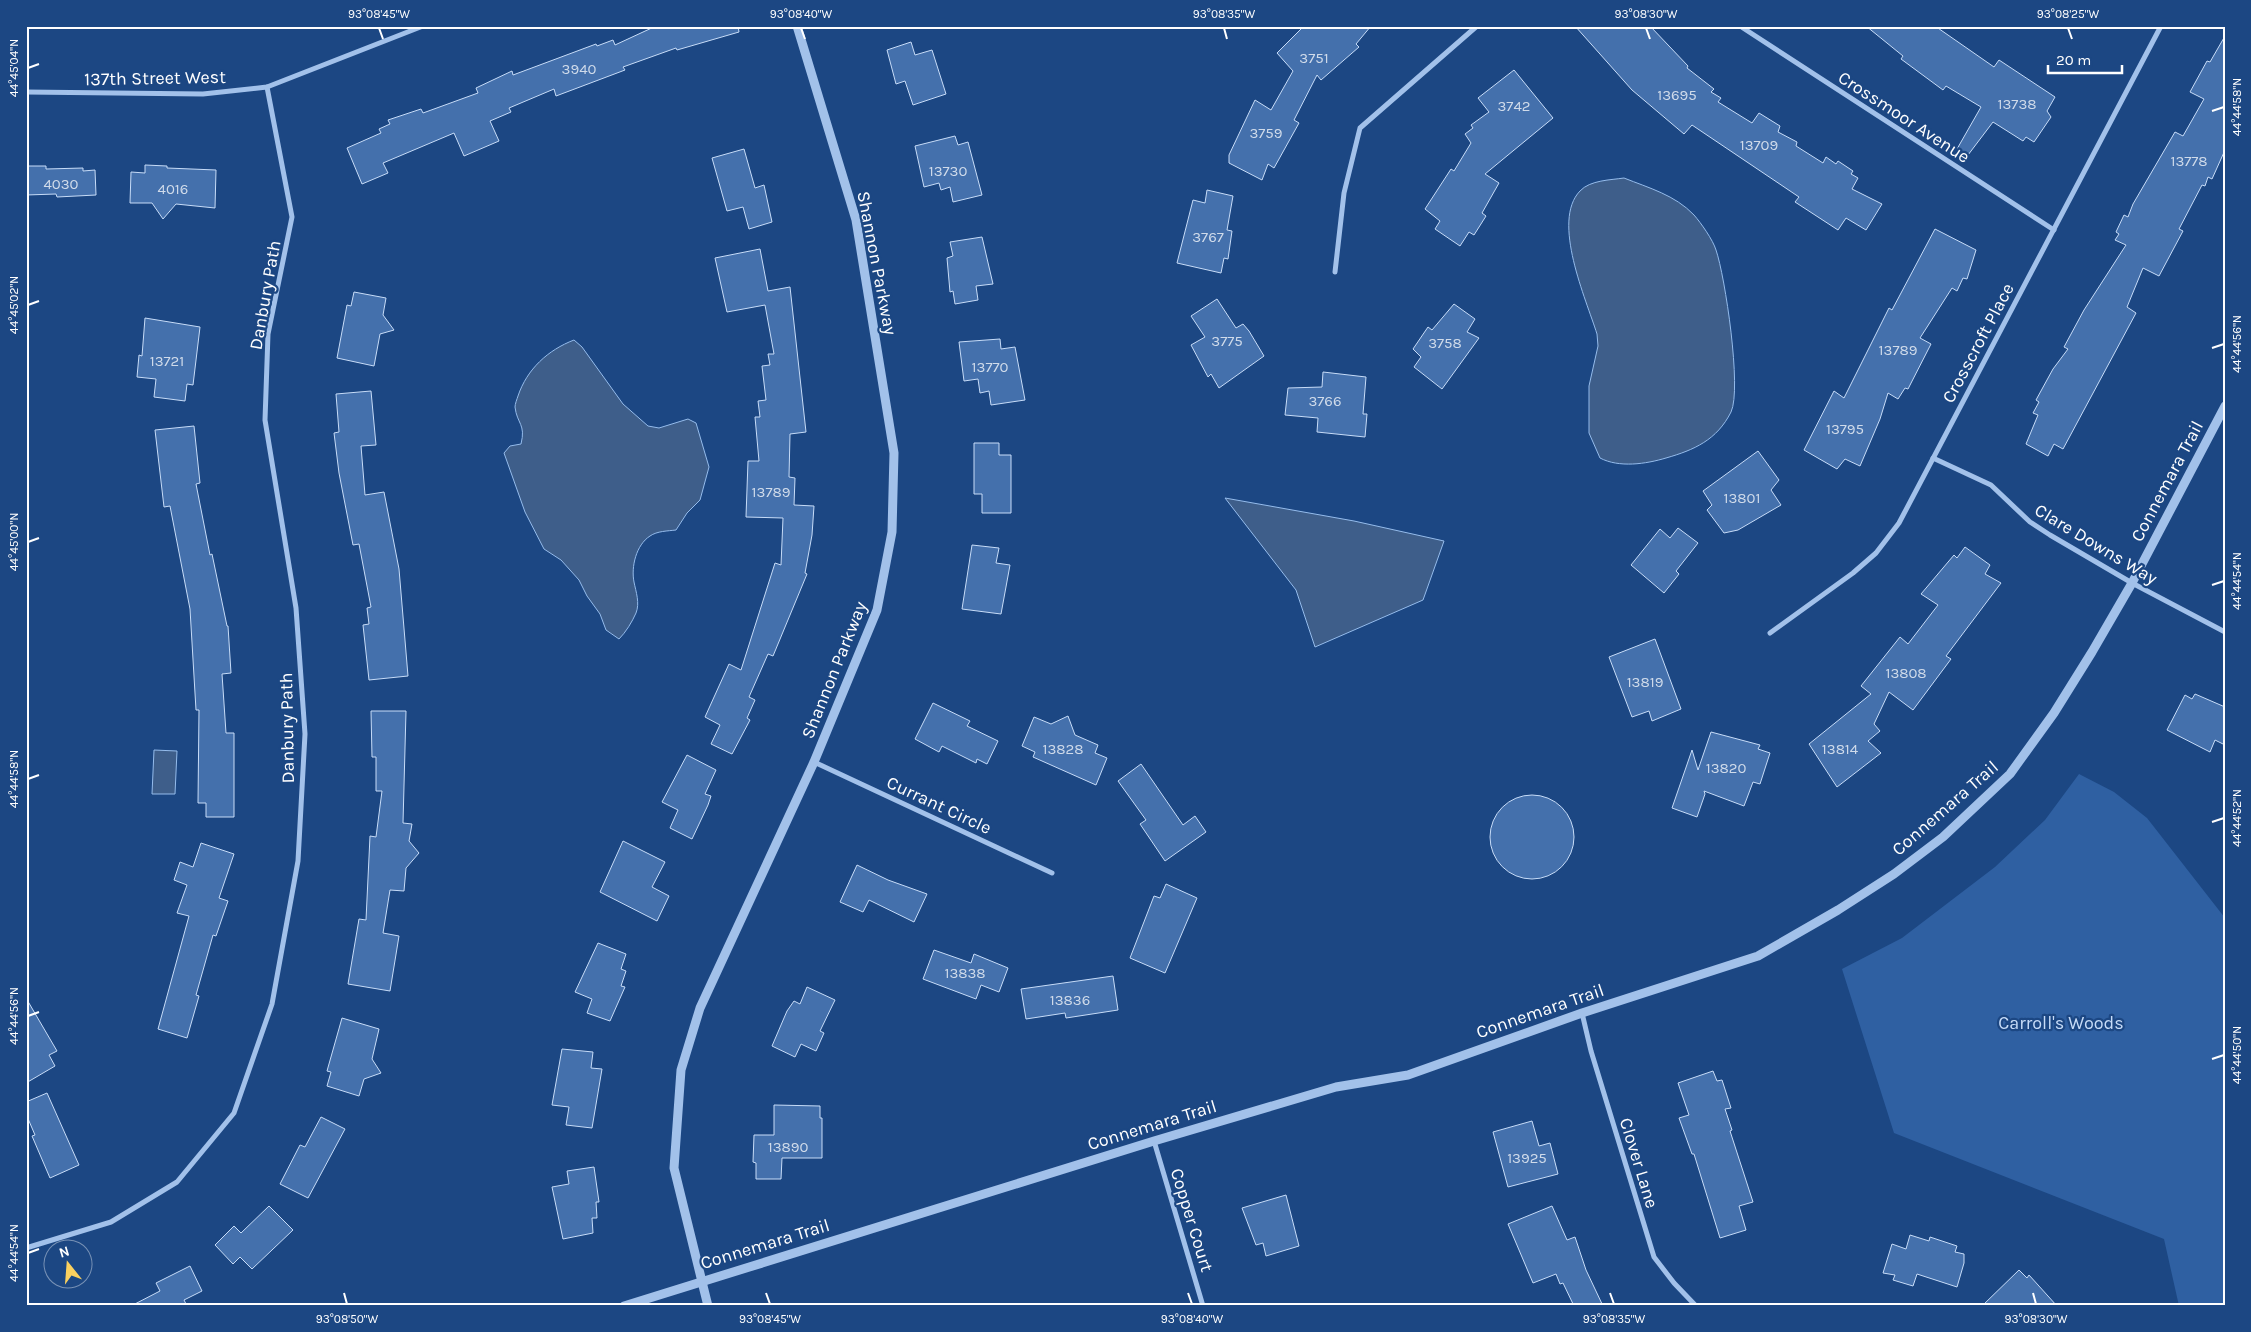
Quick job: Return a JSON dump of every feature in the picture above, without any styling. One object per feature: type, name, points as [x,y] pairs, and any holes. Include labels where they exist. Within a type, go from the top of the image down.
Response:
[{"type":"street","name":"137th Street West","points":[[26,92],[203,94],[267,87],[423,26]]},
{"type":"street","name":"Shannon Parkway","points":[[708,1306],[674,1168],[681,1070],[700,1008],[814,762],[877,610],[892,532],[894,453],[856,220],[797,26]]},
{"type":"street","points":[[1335,272],[1344,192],[1360,128],[1477,26]]},
{"type":"street","name":"Crossmoor Avenue","points":[[1740,26],[2054,230]]},
{"type":"street","name":"Crosscroft Place","points":[[1770,633],[1853,573],[1876,553],[1900,523],[2161,26]]},
{"type":"street","name":"Danbury Path","points":[[26,1248],[111,1222],[177,1182],[234,1113],[272,1004],[298,861],[305,734],[296,608],[265,420],[268,334],[292,217],[267,87]]},
{"type":"street","name":"Connemara Trail","points":[[624,1306],[1154,1141],[1336,1087],[1408,1075],[1582,1013],[1758,956],[1846,905],[1894,874],[1943,836],[2010,774],[2054,714],[2132,583],[2225,406]]},
{"type":"street","name":"Clare Downs Way","points":[[1933,458],[1991,485],[2030,522],[2132,583],[2225,632]]},
{"type":"street","name":"Currant Circle","points":[[814,762],[1052,873]]},
{"type":"street","name":"Clover Lane","points":[[1582,1013],[1591,1051],[1654,1257],[1674,1283],[1696,1306]]},
{"type":"street","name":"Copper Court","points":[[1154,1141],[1203,1306]]},
{"type":"green space","name":"Carroll's Woods","points":[[2079,774],[2114,792],[2147,818],[2225,918],[2225,1306],[2179,1306],[2164,1239],[1894,1133],[1842,969],[1902,938],[1995,867],[2045,820]]},
{"type":"shaded area","points":[[1624,178],[1679,202],[1694,215],[1712,241],[1720,263],[1728,307],[1735,381],[1731,412],[1712,437],[1676,455],[1650,462],[1633,464],[1616,463],[1600,458],[1589,433],[1589,386],[1598,346],[1597,334],[1574,261],[1569,221],[1572,204],[1584,187],[1601,181]]},
{"type":"shaded area","points":[[574,340],[582,347],[623,404],[648,426],[659,428],[688,419],[696,423],[709,467],[700,500],[687,513],[676,530],[653,534],[641,545],[633,570],[638,601],[637,609],[631,623],[619,639],[606,630],[600,614],[587,596],[579,580],[561,560],[544,549],[525,512],[504,453],[510,446],[521,444],[522,428],[515,406],[527,377],[547,355]]},
{"type":"shaded area","points":[[1225,498],[1354,521],[1444,541],[1423,600],[1315,647],[1296,590]]},
{"type":"shaded area","points":[[154,750],[177,751],[175,794],[152,794]]},
{"type":"building","points":[[656,26],[738,26],[739,32],[677,50],[676,48],[623,67],[625,70],[556,96],[554,89],[509,108],[511,112],[490,121],[499,141],[464,156],[454,133],[383,163],[388,173],[362,184],[347,148],[381,133],[379,129],[390,124],[388,120],[421,109],[423,113],[478,93],[476,88],[512,71],[513,75],[596,44],[597,46],[613,40],[615,45]]},
{"type":"building","points":[[1304,26],[1371,26],[1356,44],[1359,47],[1321,80],[1317,75],[1294,120],[1299,123],[1274,168],[1268,164],[1262,180],[1229,163],[1229,155],[1255,100],[1271,110],[1293,71],[1277,53]]},
{"type":"building","points":[[1575,26],[1650,26],[1688,66],[1687,68],[1714,89],[1711,92],[1721,98],[1718,102],[1752,123],[1759,113],[1780,126],[1778,132],[1797,142],[1796,146],[1823,163],[1826,157],[1836,164],[1838,161],[1853,171],[1851,174],[1858,178],[1852,189],[1882,204],[1866,230],[1846,218],[1838,230],[1795,202],[1799,197],[1692,125],[1684,134],[1632,90]]},
{"type":"building","points":[[1866,26],[1935,26],[1994,67],[1999,60],[2055,97],[2047,111],[2051,117],[2034,142],[2026,137],[2023,141],[1993,122],[1968,155],[1957,149],[1981,107],[1946,86],[1943,90],[1901,59],[1903,56]]},
{"type":"building","points":[[2225,36],[2225,150],[2212,179],[2208,177],[2205,186],[2202,185],[2179,229],[2183,231],[2159,276],[2143,268],[2127,307],[2136,313],[2063,449],[2054,444],[2048,456],[2026,444],[2038,415],[2033,413],[2039,402],[2036,400],[2053,369],[2068,349],[2064,347],[2084,310],[2126,245],[2115,240],[2119,234],[2116,232],[2124,215],[2128,217],[2133,204],[2175,132],[2183,136],[2204,99],[2190,92],[2207,61],[2210,62]]},
{"type":"building","points":[[911,42],[915,55],[932,50],[946,94],[913,105],[905,81],[896,84],[887,50]]},
{"type":"building","points":[[1514,70],[1553,118],[1485,174],[1499,183],[1482,213],[1486,216],[1474,235],[1469,232],[1460,246],[1435,229],[1440,221],[1425,209],[1451,169],[1454,171],[1471,143],[1465,134],[1473,128],[1471,125],[1489,112],[1478,98]]},
{"type":"building","points":[[955,136],[958,145],[968,142],[982,195],[953,202],[950,187],[941,190],[939,183],[924,187],[915,146]]},
{"type":"building","points":[[744,149],[755,188],[764,185],[772,222],[749,229],[743,207],[727,211],[712,158]]},
{"type":"building","points":[[145,165],[216,170],[215,208],[176,204],[163,219],[152,203],[130,203],[131,172],[145,173]]},
{"type":"building","points":[[26,166],[46,166],[46,169],[83,168],[83,171],[95,170],[96,195],[57,197],[56,194],[26,195]]},
{"type":"building","points":[[1207,190],[1233,196],[1227,230],[1232,231],[1228,259],[1224,258],[1221,273],[1177,263],[1193,200],[1205,203]]},
{"type":"building","points":[[1935,229],[1976,250],[1967,279],[1963,278],[1957,291],[1952,288],[1920,338],[1931,344],[1908,389],[1905,388],[1898,399],[1888,393],[1880,419],[1860,466],[1845,459],[1837,469],[1804,450],[1834,391],[1844,398],[1889,308],[1892,310]]},
{"type":"building","points":[[982,237],[993,284],[976,286],[978,300],[955,304],[953,291],[950,292],[947,258],[953,256],[950,242]]},
{"type":"building","points":[[760,249],[768,291],[790,287],[806,432],[790,434],[789,477],[795,478],[794,505],[814,506],[812,535],[805,573],[807,574],[773,656],[768,654],[749,697],[755,700],[747,718],[750,720],[732,754],[711,744],[720,725],[705,717],[729,664],[741,670],[775,563],[781,565],[783,518],[746,517],[748,461],[759,461],[755,417],[760,417],[758,401],[766,400],[762,366],[770,365],[768,354],[774,354],[765,305],[727,312],[715,258]]},
{"type":"building","points":[[354,292],[386,298],[383,315],[394,330],[380,334],[374,366],[337,358],[347,305],[351,306]]},
{"type":"building","points":[[1217,299],[1236,328],[1243,324],[1249,331],[1264,356],[1219,388],[1211,374],[1208,377],[1191,345],[1205,337],[1191,316]]},
{"type":"building","points":[[1454,304],[1475,319],[1467,332],[1479,338],[1442,389],[1414,367],[1421,357],[1413,349],[1428,327],[1432,330]]},
{"type":"building","points":[[145,318],[200,327],[193,385],[187,384],[185,401],[154,397],[156,379],[137,377],[139,355],[142,356]]},
{"type":"building","points":[[1000,339],[1001,349],[1015,347],[1025,400],[991,405],[989,391],[980,393],[978,379],[964,381],[959,342]]},
{"type":"building","points":[[1323,372],[1366,377],[1363,414],[1367,414],[1365,437],[1317,432],[1318,418],[1285,415],[1288,388],[1322,387]]},
{"type":"building","points":[[371,391],[376,445],[361,446],[365,495],[384,492],[399,569],[408,676],[369,680],[363,625],[369,624],[367,608],[371,607],[359,544],[353,545],[339,473],[334,433],[339,432],[336,394]]},
{"type":"building","points":[[194,426],[200,483],[196,484],[210,555],[212,554],[228,626],[231,673],[222,674],[226,733],[234,733],[234,817],[206,817],[206,803],[198,803],[199,710],[196,710],[190,609],[170,506],[164,507],[155,430]]},
{"type":"building","points":[[974,443],[999,443],[999,455],[1011,455],[1011,513],[982,513],[982,494],[974,494]]},
{"type":"building","points":[[1758,451],[1779,480],[1771,490],[1781,505],[1738,530],[1724,533],[1707,510],[1712,505],[1703,491]]},
{"type":"building","points":[[1678,528],[1698,543],[1676,571],[1679,574],[1664,593],[1631,565],[1660,529],[1670,538]]},
{"type":"building","points":[[972,545],[999,548],[996,563],[1010,565],[1001,614],[962,609]]},
{"type":"building","points":[[1965,547],[1990,565],[1985,574],[2001,583],[1946,656],[1951,659],[1913,710],[1889,692],[1874,724],[1880,731],[1868,741],[1881,753],[1837,787],[1809,744],[1871,694],[1861,686],[1900,637],[1908,644],[1938,605],[1921,594],[1954,555],[1957,558]]},
{"type":"building","points":[[1655,639],[1681,709],[1652,721],[1649,711],[1632,717],[1609,657]]},
{"type":"building","points":[[2195,694],[2225,707],[2225,745],[2215,740],[2210,752],[2167,730],[2185,695],[2192,699]]},
{"type":"building","points":[[933,703],[970,721],[967,726],[998,741],[987,764],[977,759],[976,763],[942,746],[939,752],[915,739]]},
{"type":"building","points":[[371,711],[406,711],[403,823],[412,824],[409,841],[419,853],[406,868],[404,891],[390,890],[383,933],[399,936],[390,991],[348,984],[359,919],[366,920],[370,836],[376,837],[382,791],[376,791],[376,757],[372,757]]},
{"type":"building","points":[[1068,716],[1075,735],[1098,745],[1095,753],[1107,758],[1096,785],[1033,757],[1035,752],[1022,746],[1034,717],[1051,724]]},
{"type":"building","points":[[1711,732],[1760,745],[1758,749],[1770,753],[1760,784],[1753,782],[1744,806],[1704,791],[1705,794],[1697,817],[1672,808],[1692,750],[1698,770]]},
{"type":"building","points":[[687,755],[716,770],[705,794],[711,796],[708,805],[692,839],[670,828],[678,810],[662,802]]},
{"type":"building","points":[[1141,764],[1183,825],[1195,816],[1206,832],[1165,861],[1140,824],[1146,820],[1118,781]]},
{"type":"building","points":[[1532,795],[1548,798],[1562,807],[1571,821],[1574,837],[1571,853],[1562,867],[1548,876],[1532,879],[1516,876],[1502,867],[1493,853],[1490,837],[1493,821],[1502,807],[1516,798]]},
{"type":"building","points":[[623,841],[665,862],[652,887],[669,896],[657,921],[600,892]]},
{"type":"building","points":[[201,843],[234,854],[219,898],[228,901],[216,936],[213,935],[196,995],[199,996],[187,1038],[158,1029],[189,916],[177,913],[187,885],[174,880],[180,862],[193,867]]},
{"type":"building","points":[[857,865],[888,880],[927,894],[914,922],[869,900],[863,912],[840,902]]},
{"type":"building","points":[[1166,884],[1197,898],[1165,973],[1130,958],[1154,896],[1160,898]]},
{"type":"building","points":[[598,943],[626,954],[621,969],[626,971],[621,986],[625,987],[610,1021],[587,1013],[592,999],[575,992]]},
{"type":"building","points":[[934,950],[971,963],[974,954],[1008,968],[999,992],[981,985],[976,999],[923,979]]},
{"type":"building","points":[[1113,976],[1118,1010],[1066,1018],[1065,1013],[1026,1019],[1021,989]]},
{"type":"building","points":[[807,987],[835,1000],[820,1031],[824,1033],[816,1051],[801,1044],[795,1057],[772,1046],[787,1011],[794,1001],[800,1004]]},
{"type":"building","points":[[26,998],[57,1051],[49,1055],[55,1066],[26,1083]]},
{"type":"building","points":[[342,1018],[379,1029],[372,1059],[381,1073],[364,1079],[359,1096],[327,1086],[331,1072],[327,1071]]},
{"type":"building","points":[[562,1049],[593,1052],[591,1068],[602,1069],[592,1128],[566,1125],[569,1107],[552,1105]]},
{"type":"building","points":[[1713,1071],[1717,1081],[1722,1080],[1731,1108],[1725,1109],[1732,1130],[1730,1131],[1753,1202],[1739,1206],[1746,1230],[1720,1238],[1694,1154],[1692,1154],[1679,1118],[1689,1115],[1678,1083]]},
{"type":"building","points":[[47,1093],[79,1165],[50,1178],[32,1136],[35,1135],[26,1114],[26,1102]]},
{"type":"building","points":[[774,1105],[820,1106],[820,1118],[822,1118],[822,1158],[782,1158],[781,1179],[756,1179],[756,1163],[753,1162],[754,1135],[774,1135]]},
{"type":"building","points":[[321,1117],[345,1129],[308,1198],[280,1184],[300,1145],[305,1147]]},
{"type":"building","points":[[1532,1121],[1539,1146],[1550,1143],[1558,1174],[1508,1187],[1493,1132]]},
{"type":"building","points":[[594,1167],[599,1202],[596,1202],[597,1218],[592,1218],[593,1233],[563,1239],[552,1187],[569,1184],[567,1171]]},
{"type":"building","points":[[1286,1195],[1299,1246],[1266,1256],[1263,1243],[1256,1245],[1242,1208]]},
{"type":"building","points":[[269,1206],[293,1230],[252,1269],[240,1257],[233,1264],[215,1245],[234,1226],[241,1233]]},
{"type":"building","points":[[1552,1206],[1567,1240],[1575,1237],[1586,1270],[1603,1306],[1574,1306],[1563,1283],[1560,1284],[1556,1274],[1533,1283],[1508,1224]]},
{"type":"building","points":[[1910,1235],[1929,1241],[1930,1237],[1957,1246],[1955,1252],[1964,1254],[1964,1263],[1957,1287],[1917,1274],[1913,1286],[1893,1280],[1895,1275],[1883,1273],[1892,1244],[1906,1249]]},
{"type":"building","points":[[190,1266],[202,1291],[184,1300],[187,1306],[131,1306],[160,1291],[156,1283]]},
{"type":"building","points":[[2019,1270],[2027,1278],[2029,1275],[2057,1306],[1982,1306]]}]
